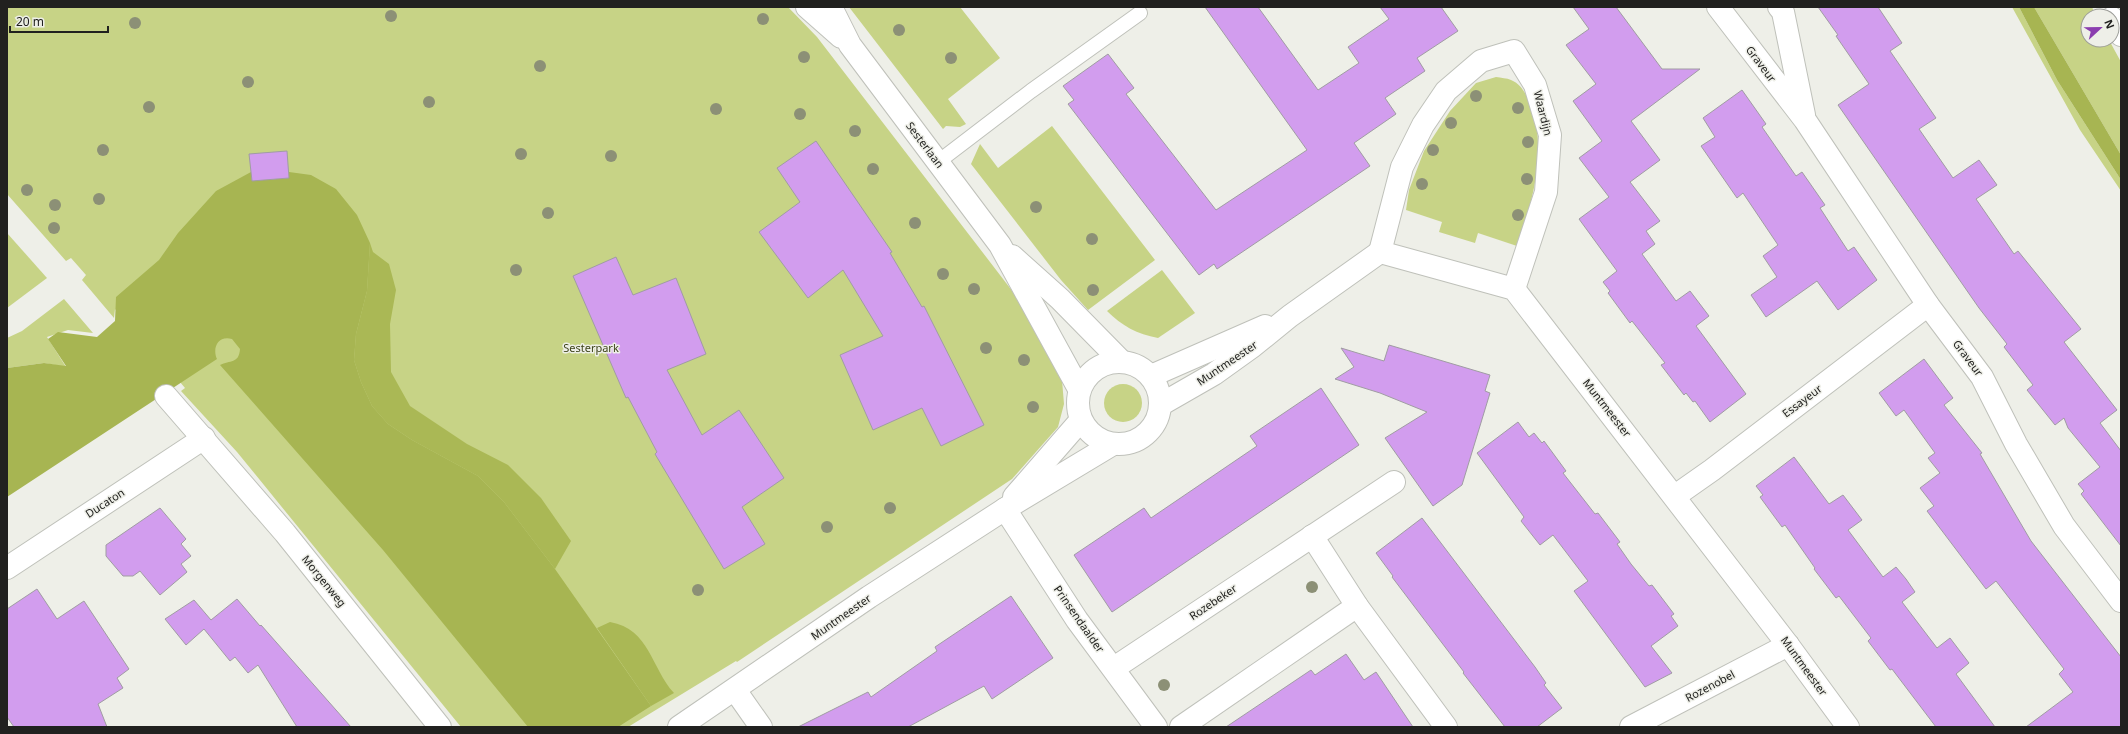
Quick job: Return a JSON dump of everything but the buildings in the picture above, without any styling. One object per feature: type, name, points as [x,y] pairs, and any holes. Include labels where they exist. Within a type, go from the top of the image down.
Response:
[{"type":"street","name":"Sesterlaan","points":[[807,7],[850,45]]},
{"type":"street","name":"Sesterlaan","points":[[830,7],[850,45],[1000,245],[1079,389]]},
{"type":"street","name":"Graveur","points":[[1718,7],[1805,120],[1928,305],[1982,377],[2016,444],[2064,526],[2121,601]]},
{"type":"street","name":"Graveur","points":[[1779,7],[1783,12],[1805,120]]},
{"type":"street","name":"Waardijn","points":[[1380,252],[1402,167],[1427,119],[1446,91],[1481,62],[1514,51],[1535,85],[1550,135],[1546,192],[1514,289]]},
{"type":"street","name":"Sesterlaan","points":[[1000,245],[1060,300],[1121,361]]},
{"type":"street","points":[[1380,252],[1514,289]]},
{"type":"street","name":"Muntmeester","points":[[1160,405],[1214,374],[1253,346],[1290,316],[1380,252]]},
{"type":"street","name":"Muntmeester","points":[[1514,289],[1675,496],[1848,727]]},
{"type":"street","name":"Essayeur","points":[[1675,496],[1712,470],[1928,305]]},
{"type":"street","name":"Muntmeester","points":[[1151,376],[1290,316]]},
{"type":"street","points":[[1121,361],[1132,363],[1151,376],[1158,390],[1160,405],[1157,419],[1150,430],[1139,439],[1126,444],[1113,444],[1094,436],[1081,420],[1077,405],[1079,389],[1095,368],[1121,361]]},
{"type":"street","name":"Morgenweg","points":[[166,396],[285,533],[440,727]]},
{"type":"street","name":"Muntmeester","points":[[1005,509],[1027,480],[1081,420]]},
{"type":"street","name":"Ducaton","points":[[7,568],[204,438]]},
{"type":"street","name":"Muntmeester","points":[[679,727],[869,597],[1005,509],[1113,444]]},
{"type":"street","name":"Rozebeker","points":[[1114,668],[1394,482]]},
{"type":"street","name":"Prinsendaalder","points":[[1005,509],[1077,620],[1114,668],[1156,727]]},
{"type":"street","points":[[1312,536],[1357,606],[1446,727]]},
{"type":"street","points":[[1181,727],[1357,606]]},
{"type":"street","name":"Rozenobel","points":[[1632,727],[1788,645]]},
{"type":"street","points":[[735,690],[761,727]]},
{"type":"lane","points":[[938,162],[1031,91],[1140,13]]},
{"type":"green space","name":"Sesterpark","points":[[7,7],[788,7],[817,37],[1020,301],[1062,380],[1064,404],[1058,427],[1012,479],[737,662],[736,661],[628,727],[461,727],[237,452],[181,391],[185,388],[180,382],[115,309],[114,318],[82,280],[86,275],[71,258],[66,261],[7,194]]},
{"type":"green space","points":[[849,7],[960,7],[1000,58],[948,99],[966,124],[960,127],[946,126],[943,129]]},
{"type":"green space","points":[[2012,7],[2019,7],[2057,80],[2121,180],[2121,191],[2080,130]]},
{"type":"green space","points":[[2034,7],[2092,7],[2080,8],[2080,48],[2113,48],[2121,62],[2121,155]]},
{"type":"green space","points":[[1496,77],[1511,80],[1518,84],[1523,90],[1530,103],[1538,138],[1538,156],[1533,193],[1517,246],[1478,233],[1475,243],[1439,232],[1442,222],[1406,210],[1409,190],[1424,151],[1450,111],[1476,83]]},
{"type":"green space","points":[[1052,126],[1155,260],[1088,310],[1061,280],[971,164],[980,144],[998,168]]},
{"type":"green space","points":[[7,233],[47,278],[7,308]]},
{"type":"green space","points":[[1162,270],[1195,313],[1158,338],[1130,329],[1107,311]]},
{"type":"green space","points":[[64,299],[93,333],[68,330],[47,337],[66,367],[44,363],[7,368],[7,338],[22,331]]},
{"type":"green space","points":[[1119,384],[1127,384],[1137,389],[1141,396],[1141,410],[1137,417],[1127,422],[1119,422],[1109,417],[1107,414],[1104,407],[1104,399],[1109,389],[1112,387]]},
{"type":"shaded area","points":[[2019,7],[2034,7],[2121,155],[2121,180],[2057,80]]},
{"type":"shaded area","points":[[251,172],[252,181],[289,178],[289,172],[311,175],[336,189],[357,215],[370,243],[367,291],[356,334],[354,360],[361,382],[372,406],[388,424],[412,440],[478,476],[504,502],[555,569],[651,706],[618,727],[528,727],[383,550],[220,365],[233,361],[238,357],[240,349],[232,339],[223,339],[217,343],[215,351],[217,359],[7,497],[7,368],[44,363],[66,366],[48,339],[58,332],[97,337],[115,321],[116,297],[159,260],[178,233],[216,191]]},
{"type":"shaded area","points":[[370,243],[373,252],[389,264],[396,290],[390,324],[391,372],[410,406],[467,444],[508,465],[541,498],[571,541],[555,569],[504,502],[478,476],[412,440],[388,424],[372,406],[361,382],[354,360],[356,334],[367,291]]},
{"type":"shaded area","points":[[610,622],[623,626],[634,633],[642,641],[666,683],[674,693],[651,706],[597,628]]}]
